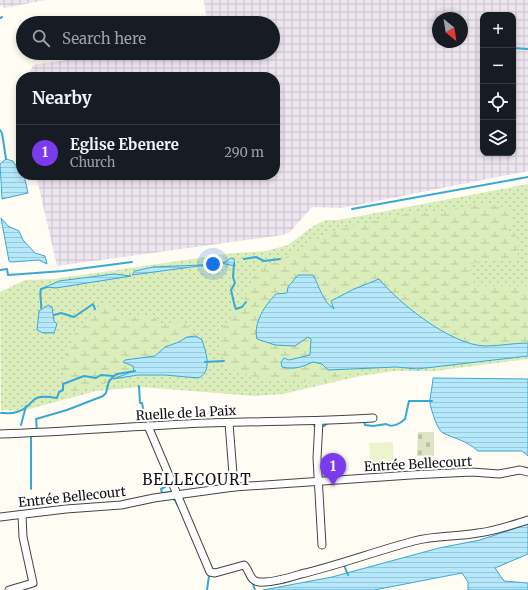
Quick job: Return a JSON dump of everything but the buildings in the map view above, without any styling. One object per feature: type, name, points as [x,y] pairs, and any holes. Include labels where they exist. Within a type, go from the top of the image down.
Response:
[{"type":"street","name":"Ruelle de la Paix","points":[[0,434],[55,433],[148,426],[373,418]]},
{"type":"street","points":[[319,421],[318,481],[322,545]]},
{"type":"street","points":[[229,423],[234,487]]},
{"type":"street","points":[[148,426],[210,572],[214,573],[244,565],[252,579],[257,582],[262,582],[350,562],[371,552],[416,540],[455,534],[478,533],[528,520]]},
{"type":"street","name":"Entrée Bellecourt","points":[[0,517],[66,509],[121,505],[176,494],[234,487],[465,472],[499,474],[520,470],[528,472]]},
{"type":"street","points":[[9,590],[34,584],[23,537],[22,515]]},
{"type":"shaded area","points":[[0,0],[46,0],[4,8],[3,5],[0,6]]},
{"type":"shaded area","points":[[204,0],[528,0],[528,171],[341,208],[312,207],[290,232],[283,235],[57,266],[37,180],[280,180],[280,72],[30,72],[33,65],[66,60],[280,60],[280,16],[206,16]]},
{"type":"green space","points":[[528,184],[528,359],[435,371],[395,371],[360,376],[283,394],[255,396],[140,387],[96,391],[22,411],[1,410],[0,292],[25,280],[54,279],[234,253],[266,251],[288,245],[315,225],[326,220],[339,220]]},
{"type":"green space","points":[[481,204],[503,207],[511,213],[511,221],[507,230],[509,234],[517,236],[519,251],[516,259],[507,261],[482,260],[470,265],[471,277],[479,286],[528,286],[528,356],[417,369],[396,367],[359,370],[337,379],[317,383],[258,378],[227,368],[219,350],[219,332],[243,303],[252,278],[270,263],[289,256],[311,242],[334,231],[398,215],[442,211]]},
{"type":"green space","points":[[106,301],[109,308],[120,318],[154,316],[161,325],[179,321],[192,327],[196,336],[187,337],[179,342],[165,347],[155,356],[125,360],[133,366],[134,371],[115,378],[105,384],[71,393],[66,387],[67,383],[65,378],[67,374],[57,366],[68,353],[76,331],[88,323],[94,315],[95,309]]},
{"type":"green space","points":[[418,432],[434,432],[434,456],[417,456]]},
{"type":"green space","points":[[393,442],[394,472],[371,473],[369,443]]},
{"type":"water","points":[[6,159],[13,161],[16,166],[16,180],[25,180],[28,193],[2,199],[0,164]]},
{"type":"water","points":[[1,218],[8,226],[19,231],[23,240],[35,253],[45,256],[47,264],[39,260],[9,261]]},
{"type":"water","points":[[231,258],[234,259],[235,266],[221,263],[132,275],[135,271],[153,267],[201,265],[225,262]]},
{"type":"water","points":[[114,274],[131,276],[56,288],[46,287],[59,281]]},
{"type":"water","points":[[298,275],[313,275],[324,298],[334,309],[331,301],[354,289],[379,279],[400,300],[427,322],[457,339],[472,344],[485,346],[528,343],[528,356],[417,369],[396,367],[328,370],[322,364],[313,362],[298,368],[282,367],[281,362],[284,358],[289,360],[310,355],[311,339],[308,337],[295,346],[275,345],[257,339],[256,333],[258,321],[268,303],[276,294],[287,293],[288,287]]},
{"type":"water","points":[[48,305],[52,307],[54,321],[57,324],[54,333],[43,333],[37,330],[39,311]]},
{"type":"water","points":[[196,336],[202,340],[207,361],[206,371],[198,378],[165,375],[138,375],[113,379],[134,371],[133,366],[123,362],[125,360],[155,356],[165,347],[179,342],[187,337]]},
{"type":"water","points":[[433,378],[528,379],[528,456],[522,451],[478,451],[466,442],[443,433],[437,424],[430,403]]},
{"type":"water","points":[[528,524],[528,554],[495,568],[504,581],[528,583],[528,590],[468,590],[468,582],[462,573],[374,590],[263,590],[332,577],[439,548],[480,540]]},
{"type":"waterway","points":[[516,48],[528,49]]},
{"type":"waterway","points":[[0,130],[2,133],[6,159]]},
{"type":"waterway","points":[[352,209],[528,177]]},
{"type":"waterway","points":[[244,259],[256,257],[264,261],[280,259]]},
{"type":"waterway","points":[[0,270],[7,269],[8,275],[63,271],[132,262]]},
{"type":"waterway","points":[[234,264],[233,277],[235,283],[231,290],[236,309],[242,307],[246,302]]},
{"type":"waterway","points":[[41,308],[41,289],[47,287]]},
{"type":"waterway","points":[[54,315],[61,313],[74,317],[93,304],[95,309]]},
{"type":"waterway","points":[[205,362],[224,361]]},
{"type":"waterway","points":[[1,413],[17,412],[28,406],[36,398],[57,398],[59,392],[63,390],[63,384],[84,376],[96,378],[101,375],[114,376],[117,374],[135,371]]},
{"type":"waterway","points":[[37,431],[36,419],[67,410],[103,396],[106,393],[109,381],[114,376]]},
{"type":"waterway","points":[[139,386],[140,403],[142,403],[146,424]]},
{"type":"waterway","points":[[364,421],[365,425],[396,425],[405,419],[409,401],[432,401]]},
{"type":"waterway","points":[[21,425],[26,406]]},
{"type":"waterway","points":[[314,426],[324,426],[328,423]]},
{"type":"waterway","points":[[31,435],[31,489]]},
{"type":"waterway","points":[[167,478],[165,487],[161,489],[162,493],[171,492]]},
{"type":"waterway","points":[[171,498],[175,500],[178,506]]},
{"type":"waterway","points":[[344,565],[348,575]]},
{"type":"waterway","points":[[207,590],[209,576]]},
{"type":"waterway","points":[[252,581],[255,590]]},
{"type":"place","name":"Eglise Ebenere","points":[[333,486]]},
{"type":"district","name":"BELLECOURT","points":[[197,479]]}]
